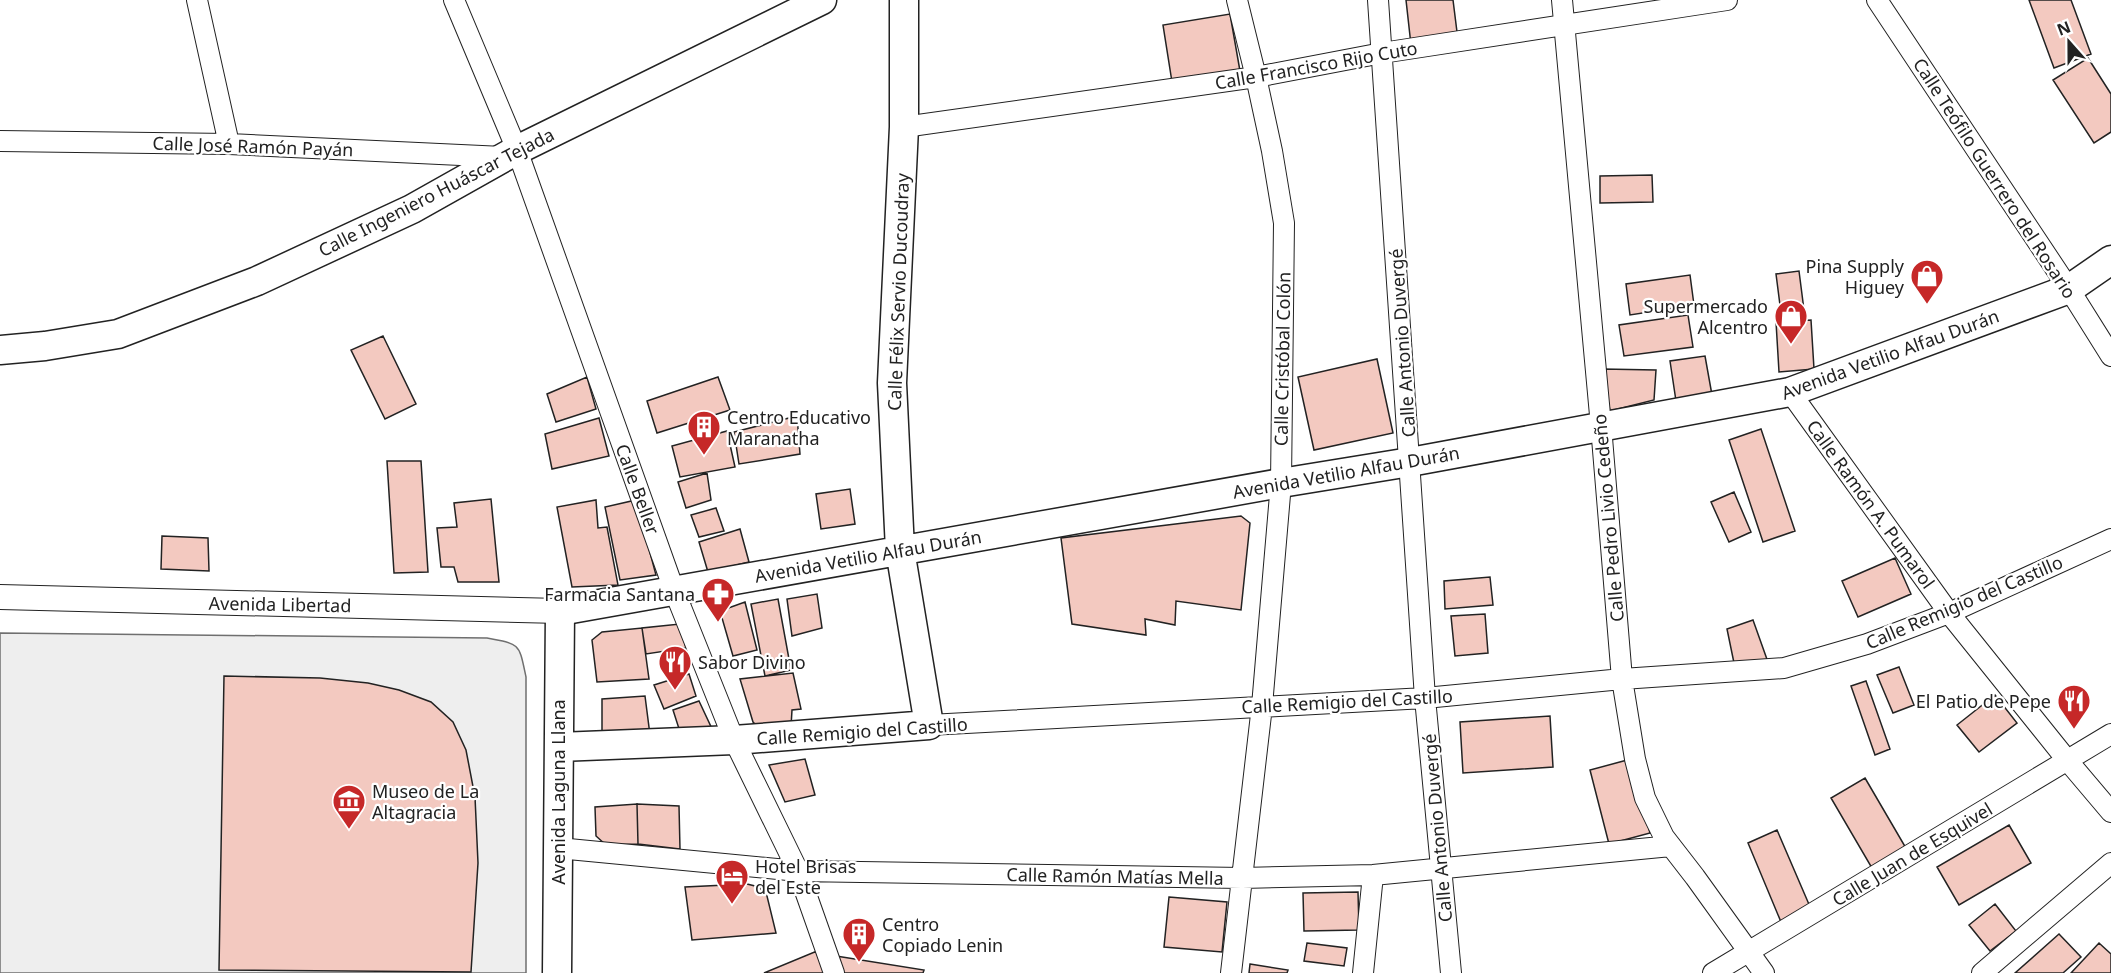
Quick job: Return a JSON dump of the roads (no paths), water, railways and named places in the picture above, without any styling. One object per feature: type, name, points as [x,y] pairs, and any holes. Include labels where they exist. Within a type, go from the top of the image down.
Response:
[{"type":"main road","name":"Calle Ingeniero Huáscar Tejada","points":[[0,350],[45,346],[118,334],[257,281],[412,209],[511,154],[822,0]]},
{"type":"main road","name":"Calle Félix Servio Ducoudray","points":[[904,0],[904,128],[892,383],[900,550],[929,725]]},
{"type":"main road","name":"Avenida Vetilio Alfau Durán","points":[[560,611],[1410,462],[1790,392],[2069,289],[2111,260]]},
{"type":"main road","name":"Avenida Laguna Llana","points":[[557,973],[560,611]]},
{"type":"main road","name":"Calle Remigio del Castillo","points":[[559,747],[734,740],[929,725]]},
{"type":"street","points":[[197,0],[229,144]]},
{"type":"street","name":"Calle Beller","points":[[454,0],[674,590],[734,740],[798,871],[834,973]]},
{"type":"street","name":"Calle Cristóbal Colón","points":[[1231,973],[1262,706],[1281,483],[1284,223],[1272,151],[1237,0]]},
{"type":"street","name":"Calle Antonio Duvergé","points":[[1378,0],[1425,698],[1451,973]]},
{"type":"street","name":"Calle Pedro Livio Cedeño","points":[[1562,0],[1622,679],[1635,759],[1645,798],[1664,837],[1764,973]]},
{"type":"street","name":"Calle Francisco Rijo Cuto","points":[[904,128],[1256,77],[1382,53],[1726,0]]},
{"type":"street","name":"Calle Teófilo Guerrero del Rosario","points":[[1877,0],[2111,356]]},
{"type":"street","name":"Calle José Ramón Payán","points":[[0,141],[229,144],[511,154]]},
{"type":"street","name":"Calle Ramón A. Pumarol","points":[[1790,392],[1949,612],[2111,812]]},
{"type":"street","name":"Calle Remigio del Castillo","points":[[929,725],[1425,698],[1622,679],[1784,668],[1867,644],[1949,612],[2111,539]]},
{"type":"street","name":"Avenida Libertad","points":[[0,597],[560,611]]},
{"type":"street","name":"Calle Juan de Esquivel","points":[[1713,973],[2111,734]]},
{"type":"street","name":"Calle Ramón Matías Mella","points":[[558,848],[798,871],[1242,878],[1373,875],[1671,846]]},
{"type":"street","points":[[1982,973],[2111,863]]},
{"type":"street","points":[[1363,973],[1373,875]]},
{"type":"place","name":"Pina Supply Higuey","points":[[1927,305]]},
{"type":"place","name":"Supermercado Alcentro","points":[[1791,345]]},
{"type":"place","name":"Centro Educativo Maranatha","points":[[704,456]]},
{"type":"place","name":"Farmacia Santana","points":[[718,623]]},
{"type":"place","name":"Sabor Divino","points":[[675,691]]},
{"type":"place","name":"El Patio de Pepe","points":[[2074,730]]},
{"type":"place","name":"Museo de La Altagracia","points":[[349,830]]},
{"type":"place","name":"Hotel Brisas del Este","points":[[732,905]]},
{"type":"place","name":"Centro Copiado Lenin","points":[[859,963]]}]
